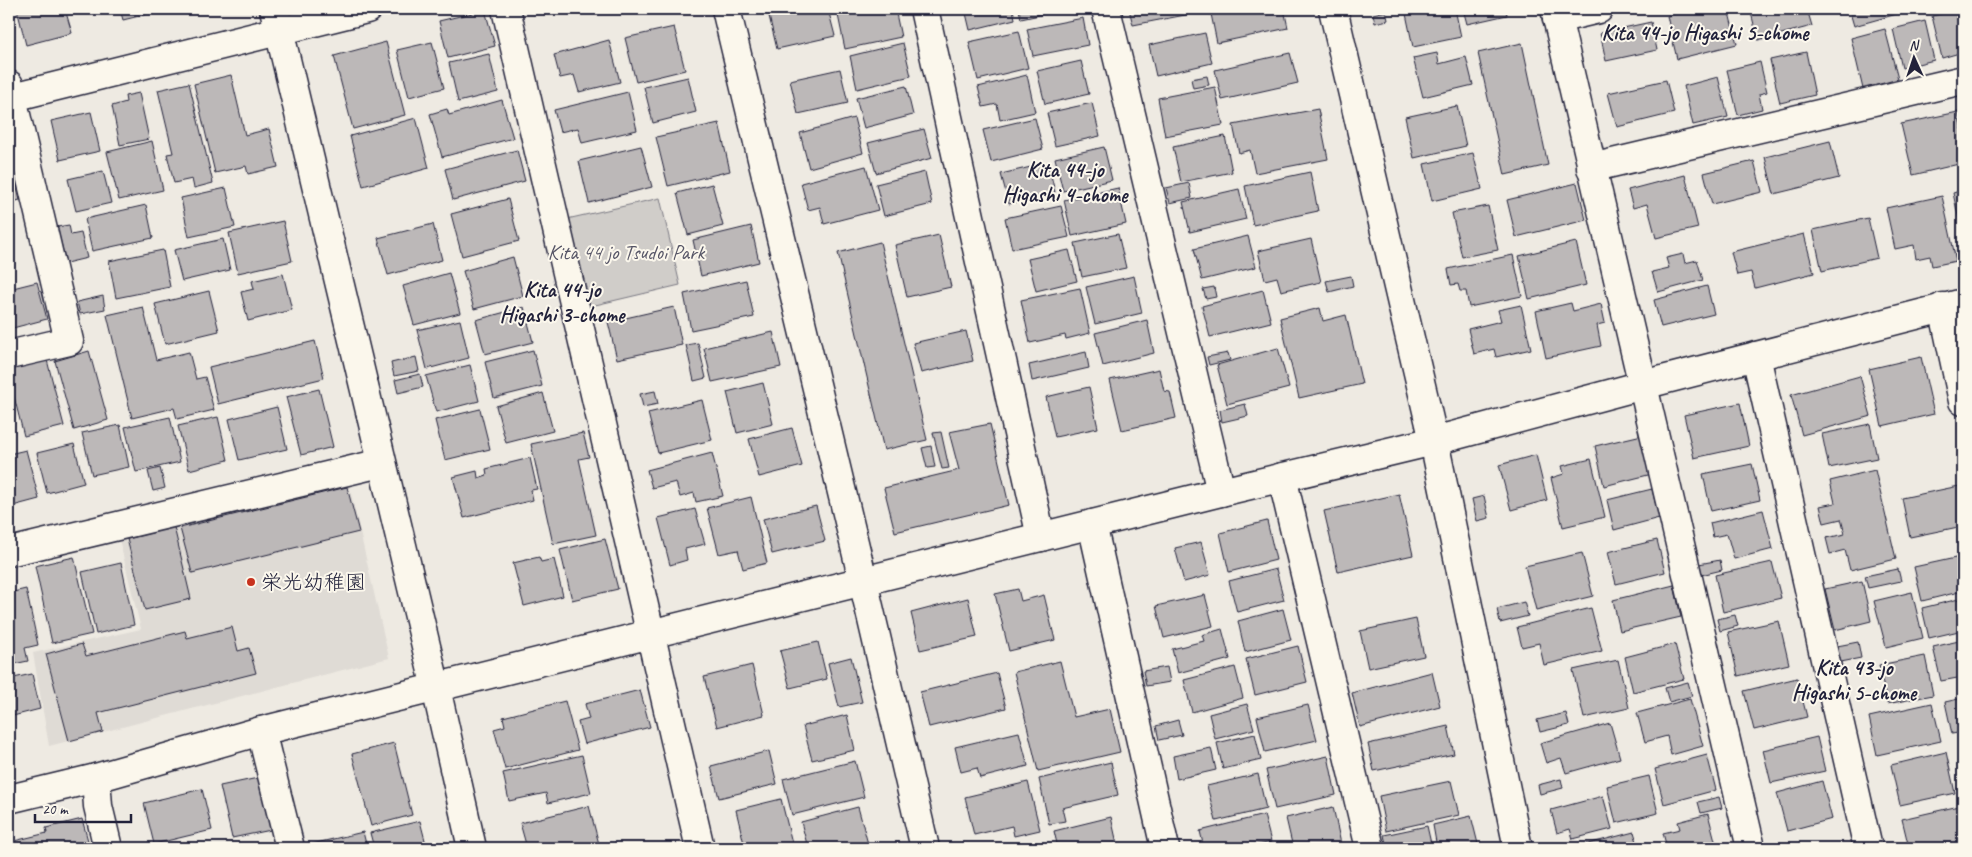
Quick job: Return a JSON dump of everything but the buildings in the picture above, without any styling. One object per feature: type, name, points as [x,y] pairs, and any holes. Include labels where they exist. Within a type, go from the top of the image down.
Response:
[{"type":"street","points":[[9,355],[69,341],[10,93],[276,20],[367,9]]},
{"type":"street","points":[[506,9],[700,848]]},
{"type":"street","points":[[726,9],[925,848]]},
{"type":"street","points":[[924,9],[1041,537]]},
{"type":"street","points":[[1106,9],[1221,492]]},
{"type":"street","points":[[1333,9],[1434,441],[1518,848]]},
{"type":"street","points":[[1599,9],[1556,14],[1751,848]]},
{"type":"street","points":[[276,20],[436,688],[472,848]]},
{"type":"street","points":[[1592,168],[1963,80]]},
{"type":"street","points":[[9,800],[96,778],[262,731],[1221,492],[1434,441],[1953,305],[1963,401]]},
{"type":"street","points":[[1756,356],[1868,848]]},
{"type":"street","points":[[9,552],[381,463]]},
{"type":"street","points":[[1282,477],[1370,848]]},
{"type":"street","points":[[1092,524],[1166,848]]},
{"type":"street","points":[[262,731],[290,848]]},
{"type":"street","points":[[96,778],[98,806],[108,848]]},
{"type":"shaded area","name":"栄光幼稚園","points":[[348,480],[389,658],[49,746],[33,653],[141,629],[118,535]]},
{"type":"green space","name":"Kita 44 jo Tsudoi Park","points":[[660,198],[680,285],[587,307],[567,219]]},
{"type":"place","name":"栄光幼稚園","points":[[251,582]]},
{"type":"district","name":"Kita 44-jo Higashi 5-chome","points":[[1705,33]]},
{"type":"district","name":"Kita 44-jo Higashi 4-chome","points":[[1065,182]]},
{"type":"district","name":"Kita 44-jo Higashi 3-chome","points":[[562,302]]},
{"type":"district","name":"Kita 43-jo Higashi 5-chome","points":[[1854,680]]}]
